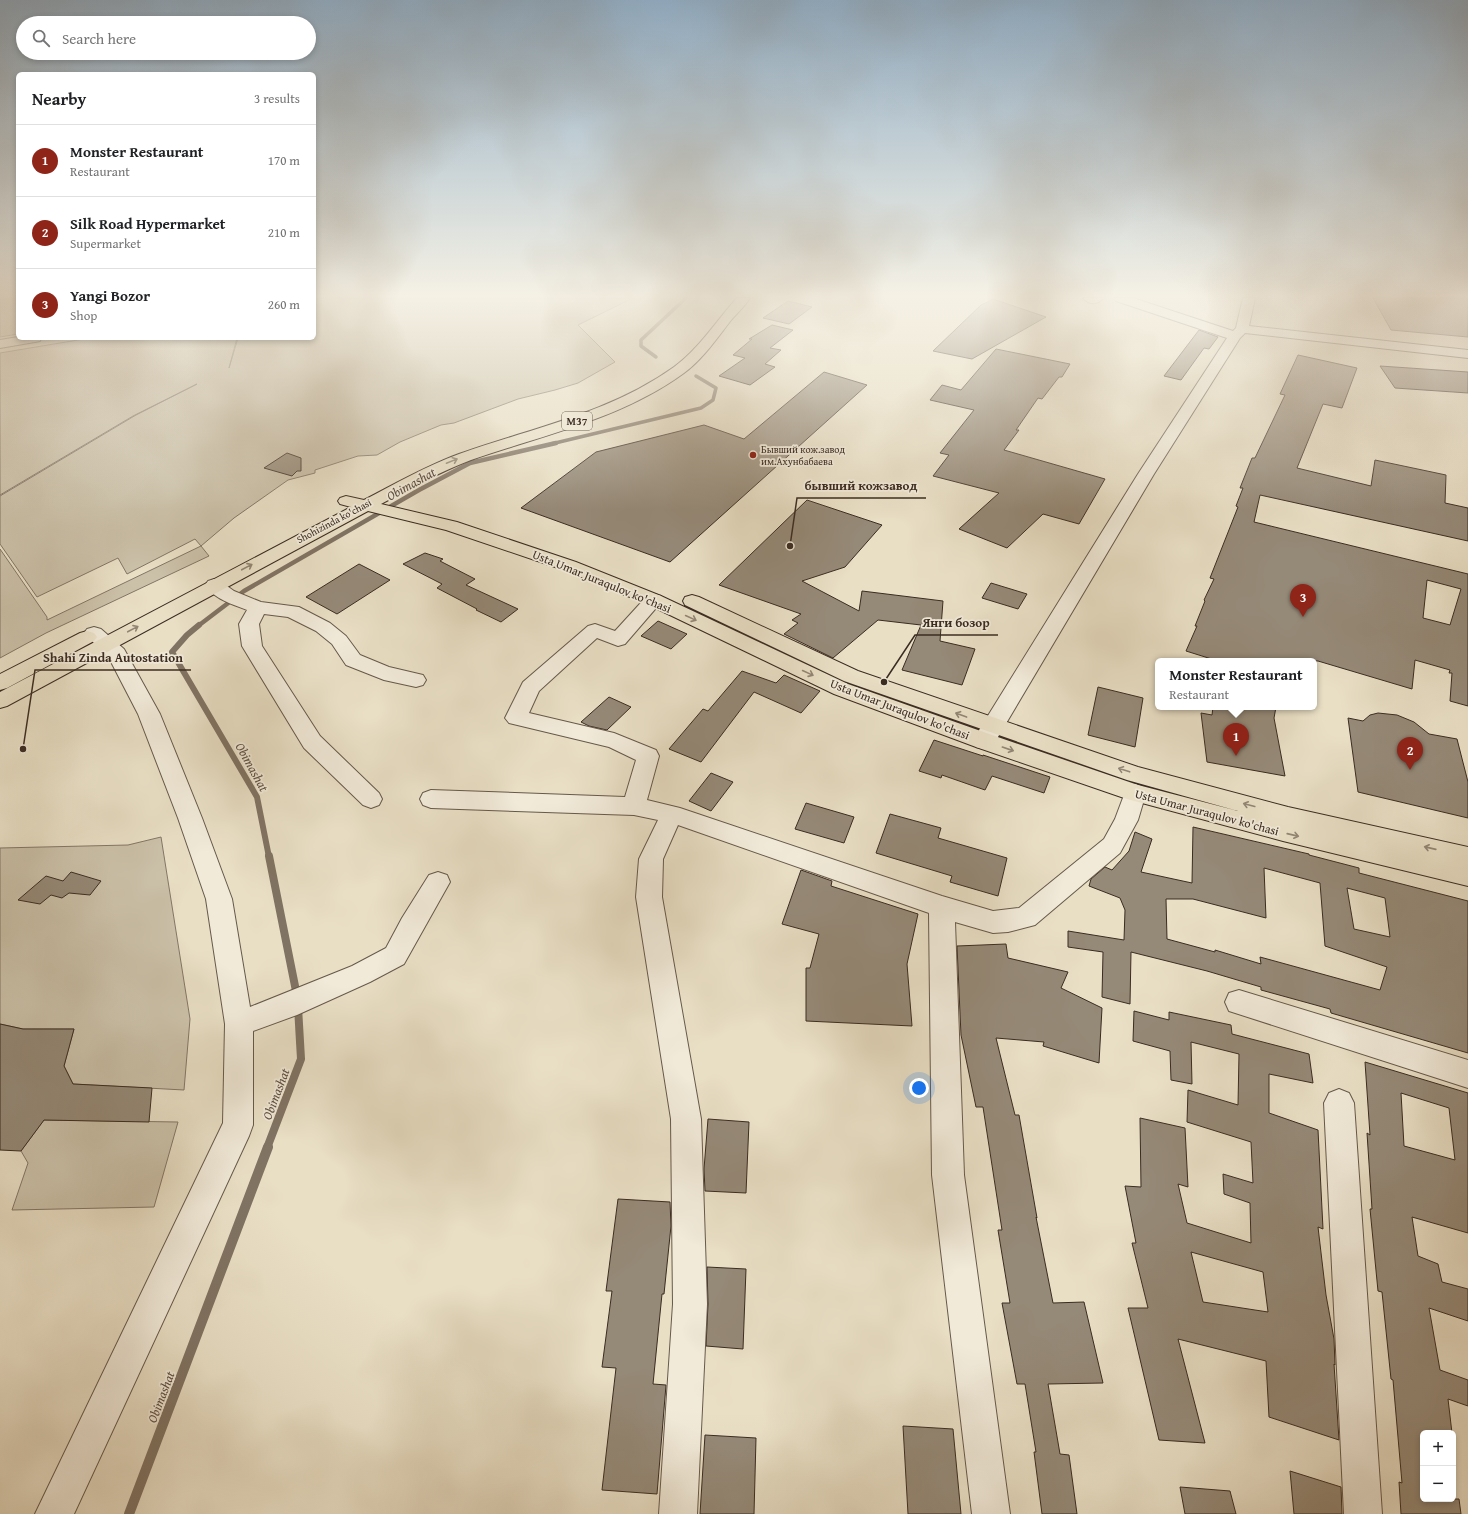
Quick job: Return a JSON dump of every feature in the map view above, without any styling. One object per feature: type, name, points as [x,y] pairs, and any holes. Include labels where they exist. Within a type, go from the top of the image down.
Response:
[{"type":"main road","name":"Shohizinda ko'chasi","points":[[0,683],[99,638],[220,590],[411,467],[448,451],[596,403],[630,387],[661,369]]},
{"type":"main road","name":"Shohizinda ko'chasi","points":[[0,701],[99,638],[363,499],[450,462],[488,448],[578,421],[611,408],[639,395],[680,369]]},
{"type":"main road","name":"Usta Umar Juraqulov ko'chasi","points":[[363,499],[451,526],[570,566],[654,600],[841,688],[988,734],[1281,814],[1468,856]]},
{"type":"main road","name":"Usta Umar Juraqulov ko'chasi","points":[[363,499],[475,520],[575,554],[667,589],[851,676],[988,734],[1135,793],[1283,832],[1468,876]]},
{"type":"street","points":[[988,734],[1146,474],[1215,369]]},
{"type":"street","points":[[220,590],[254,607],[292,611],[323,627],[339,640],[353,660],[384,673],[416,680]]},
{"type":"street","points":[[634,806],[648,756],[614,741],[516,718],[530,687],[595,630],[618,640],[654,600]]},
{"type":"street","points":[[254,607],[249,624],[252,646],[312,742],[371,799]]},
{"type":"street","points":[[54,1514],[238,1125],[238,1074],[240,1045],[239,1024],[219,899],[190,818],[149,714],[117,654],[99,638]]},
{"type":"street","points":[[431,799],[634,806],[672,814],[942,907],[993,922],[1008,921],[1026,917],[1112,846],[1126,820],[1135,793]]},
{"type":"street","points":[[672,814],[651,859],[649,897],[686,1119],[690,1304],[678,1514]]},
{"type":"street","points":[[239,1024],[287,1006],[361,974],[395,956],[411,926],[438,882]]},
{"type":"street","points":[[942,907],[948,1175],[991,1514]]},
{"type":"street","points":[[1239,1002],[1468,1074]]},
{"type":"street","points":[[1339,1103],[1363,1514]]},
{"type":"shaded area","points":[[0,369],[603,369],[578,383],[518,399],[454,423],[441,425],[400,442],[377,455],[358,456],[315,470],[315,473],[288,480],[234,518],[201,546],[195,539],[127,574],[118,558],[37,597],[0,544],[0,496],[136,415],[197,384],[133,416],[0,495]]},
{"type":"shaded area","points":[[201,546],[209,556],[46,633],[0,658],[0,549],[47,617],[47,620]]},
{"type":"shaded area","points":[[161,837],[190,1019],[184,1090],[73,1084],[64,1066],[74,1029],[23,1029],[0,1024],[0,848],[128,845]]},
{"type":"shaded area","points":[[44,1120],[178,1122],[154,1207],[12,1210],[28,1163],[21,1151]]},
{"type":"building","points":[[730,369],[773,369],[750,385],[719,376]]},
{"type":"building","points":[[979,369],[1067,369],[1062,377],[1059,377],[1042,399],[1038,398],[1016,430],[1019,430],[1004,450],[1105,479],[1079,524],[1043,514],[1007,548],[959,529],[999,493],[933,476],[949,455],[940,453],[974,410],[930,400],[942,385],[961,390]]},
{"type":"building","points":[[1170,369],[1189,369],[1181,380],[1164,376]]},
{"type":"building","points":[[1292,369],[1357,369],[1342,408],[1323,404],[1297,468],[1371,486],[1375,460],[1446,475],[1445,503],[1468,508],[1468,541],[1260,495],[1254,522],[1468,574],[1468,706],[1450,701],[1452,673],[1449,673],[1450,670],[1415,660],[1412,689],[1317,661],[1317,658],[1208,658],[1186,651],[1197,626],[1195,626],[1205,601],[1204,600],[1214,579],[1210,578],[1238,507],[1236,506],[1243,488],[1240,488],[1252,458],[1255,458],[1285,395],[1280,394]],"holes":[[[1427,580],[1461,589],[1450,625],[1423,618]]]},
{"type":"building","points":[[1382,369],[1419,369],[1468,372],[1468,393],[1395,388]]},
{"type":"building","points":[[824,372],[867,385],[670,562],[521,508],[596,452],[704,425],[744,439]]},
{"type":"building","points":[[287,453],[301,458],[301,471],[297,471],[292,476],[264,468]]},
{"type":"building","points":[[807,500],[882,525],[845,567],[802,581],[859,611],[862,591],[943,601],[940,641],[975,649],[962,685],[902,670],[921,625],[878,620],[833,658],[784,634],[798,623],[792,620],[801,614],[719,585]]},
{"type":"building","points":[[425,553],[443,559],[440,561],[475,579],[466,585],[518,609],[501,622],[437,588],[442,584],[403,564]]},
{"type":"building","points":[[359,564],[390,580],[337,614],[306,597]]},
{"type":"building","points":[[991,583],[1027,594],[1018,609],[982,598]]},
{"type":"building","points":[[658,621],[687,634],[671,649],[641,636]]},
{"type":"building","points":[[742,671],[776,683],[784,675],[820,691],[801,713],[754,692],[701,762],[669,749],[703,709],[708,711]]},
{"type":"building","points":[[1098,687],[1143,698],[1135,747],[1088,735]]},
{"type":"building","points":[[609,697],[631,707],[607,730],[589,726],[581,722]]},
{"type":"building","points":[[1213,710],[1275,710],[1274,718],[1285,776],[1207,762],[1201,713],[1212,715]]},
{"type":"building","points":[[1378,713],[1397,715],[1414,722],[1429,734],[1457,739],[1468,782],[1468,818],[1358,792],[1348,718],[1363,721],[1370,715]]},
{"type":"building","points":[[934,740],[1050,777],[1044,793],[992,776],[985,790],[942,775],[941,778],[919,771]]},
{"type":"building","points":[[711,773],[733,782],[711,811],[689,801]]},
{"type":"building","points":[[806,803],[854,817],[844,843],[795,829]]},
{"type":"building","points":[[890,814],[941,828],[938,838],[1007,858],[998,896],[950,882],[952,876],[876,853]]},
{"type":"building","points":[[1193,827],[1309,854],[1359,868],[1359,873],[1468,901],[1468,1053],[1331,1013],[1330,1009],[1261,990],[1261,987],[1207,971],[1131,952],[1130,1004],[1102,997],[1103,952],[1068,947],[1068,931],[1124,940],[1125,910],[1120,898],[1089,886],[1091,879],[1105,867],[1112,870],[1129,851],[1135,832],[1152,839],[1141,872],[1192,883]],"holes":[[[1264,868],[1320,883],[1325,946],[1387,967],[1380,990],[1260,957],[1261,964],[1215,950],[1215,952],[1167,939],[1166,899],[1193,899],[1266,918]],[[1347,888],[1385,898],[1390,937],[1354,929]]]},
{"type":"building","points":[[801,870],[832,881],[831,886],[918,914],[907,964],[912,1026],[806,1021],[806,968],[810,968],[819,934],[782,924]]},
{"type":"building","points":[[71,872],[101,881],[90,895],[69,893],[62,898],[51,895],[40,904],[18,900],[46,876],[63,881]]},
{"type":"building","points":[[1006,944],[1008,958],[1068,972],[1061,988],[1102,1008],[1099,1063],[1043,1046],[1044,1042],[996,1038],[1015,1115],[1019,1115],[1037,1218],[1036,1217],[1053,1303],[1084,1302],[1103,1383],[1048,1384],[1060,1454],[1069,1455],[1077,1514],[1042,1514],[1034,1452],[1036,1452],[1025,1384],[1017,1384],[1002,1303],[1010,1303],[998,1230],[1002,1230],[983,1107],[976,1107],[961,1035],[957,946]]},
{"type":"building","points":[[1134,1011],[1169,1020],[1169,1012],[1231,1025],[1232,1034],[1309,1054],[1313,1083],[1269,1074],[1269,1113],[1318,1130],[1323,1229],[1318,1227],[1326,1295],[1334,1339],[1335,1365],[1334,1364],[1339,1440],[1269,1417],[1266,1361],[1178,1339],[1205,1443],[1159,1440],[1128,1308],[1148,1308],[1132,1243],[1136,1243],[1125,1186],[1141,1187],[1140,1118],[1185,1128],[1188,1187],[1178,1184],[1187,1223],[1251,1243],[1250,1203],[1224,1194],[1223,1174],[1253,1183],[1251,1142],[1187,1122],[1188,1090],[1238,1105],[1239,1054],[1191,1042],[1192,1084],[1171,1080],[1170,1051],[1133,1041]],"holes":[[[1191,1252],[1263,1272],[1268,1312],[1203,1302]]]},
{"type":"building","points":[[0,1024],[23,1029],[74,1029],[64,1066],[73,1084],[152,1088],[149,1122],[44,1120],[21,1151],[0,1150]]},
{"type":"building","points":[[1365,1062],[1468,1093],[1468,1233],[1412,1217],[1418,1256],[1438,1264],[1442,1282],[1468,1289],[1468,1321],[1429,1308],[1440,1370],[1468,1380],[1468,1406],[1448,1399],[1452,1430],[1420,1430],[1420,1502],[1456,1502],[1456,1499],[1459,1499],[1461,1514],[1401,1514],[1399,1482],[1402,1483],[1393,1380],[1391,1379],[1382,1292],[1378,1291],[1370,1209],[1372,1209],[1367,1133],[1370,1135]],"holes":[[[1401,1093],[1449,1108],[1455,1160],[1404,1146]]]},
{"type":"building","points":[[708,1119],[749,1122],[746,1193],[705,1191],[704,1169]]},
{"type":"building","points":[[618,1199],[670,1202],[671,1226],[664,1294],[662,1294],[653,1384],[666,1385],[657,1494],[602,1490],[616,1368],[602,1367],[612,1291],[606,1291]]},
{"type":"building","points":[[707,1267],[746,1269],[743,1349],[706,1346],[708,1304]]},
{"type":"building","points":[[903,1426],[953,1429],[961,1514],[908,1514]]},
{"type":"building","points":[[705,1435],[756,1438],[754,1514],[700,1514]]},
{"type":"building","points":[[1290,1471],[1341,1487],[1342,1514],[1294,1514]]},
{"type":"building","points":[[1180,1487],[1230,1491],[1236,1514],[1185,1514]]},
{"type":"waterway","name":"Obimashat","points":[[551,444],[701,408],[713,400],[716,388],[696,376]]},
{"type":"waterway","name":"Obimashat","points":[[198,626],[244,591],[419,490],[470,463],[556,443]]},
{"type":"waterway","name":"Obimashat","points":[[199,625],[187,635],[172,652],[257,797],[269,857]]},
{"type":"waterway","name":"Obimashat","points":[[269,856],[297,996]]},
{"type":"waterway","name":"Obimashat","points":[[267,1148],[301,1059],[298,1007]]},
{"type":"waterway","name":"Obimashat","points":[[129,1514],[268,1147]]},
{"type":"place","name":"Бывший кож.завод им.Ахунбабаева","points":[[753,455]]},
{"type":"place","name":"бывший кожзавод","points":[[790,546]]},
{"type":"place","name":"Yangi Bozor","points":[[1303,617]]},
{"type":"place","name":"Янги бозор","points":[[884,682]]},
{"type":"place","name":"Shahi Zinda Autostation","points":[[23,749]]},
{"type":"place","name":"Monster Restaurant","points":[[1236,756]]},
{"type":"place","name":"Silk Road Hypermarket","points":[[1410,770]]}]
